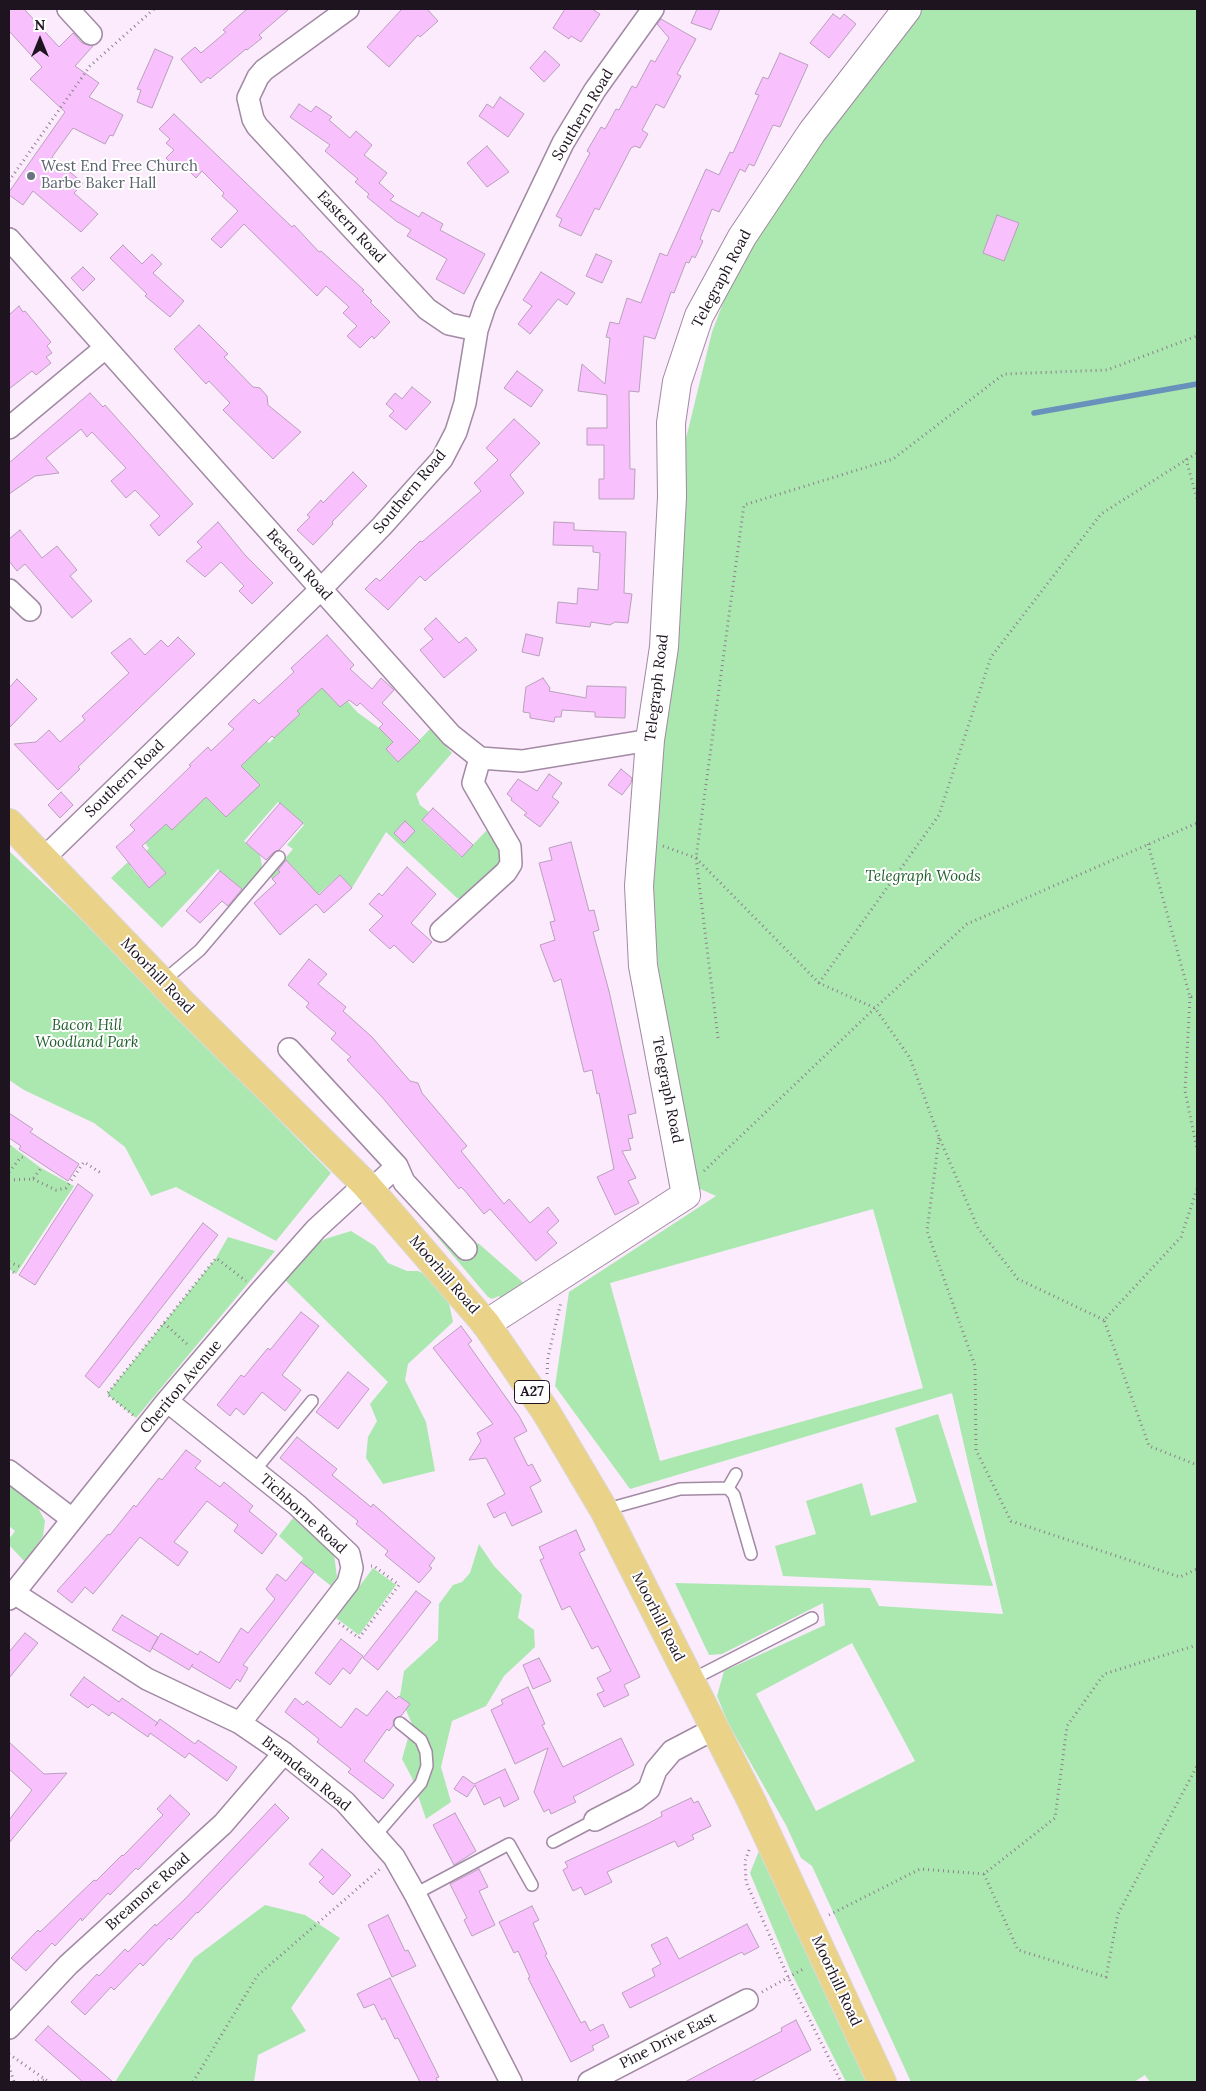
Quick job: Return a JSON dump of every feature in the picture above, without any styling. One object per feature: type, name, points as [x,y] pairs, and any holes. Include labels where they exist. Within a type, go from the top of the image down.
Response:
[{"type":"main road","name":"Moorhill Road","points":[[9,823],[162,982],[368,1188],[486,1324],[546,1412],[604,1510],[716,1728],[826,1958],[882,2082]]},
{"type":"street","points":[[68,9],[91,34]]},
{"type":"street","name":"Eastern Road","points":[[348,9],[264,70],[258,77],[248,98],[257,126],[427,310],[449,324],[477,330]]},
{"type":"street","name":"Southern Road","points":[[44,858],[320,590],[382,526],[442,459],[456,432],[466,402],[477,330],[485,306],[563,143],[595,90],[654,9]]},
{"type":"street","name":"Telegraph Road","points":[[686,1195],[643,966],[639,886],[650,740],[664,647],[672,497],[671,423],[677,382],[699,316],[742,237],[812,132],[907,9]]},
{"type":"street","name":"Beacon Road","points":[[9,239],[451,735],[480,758]]},
{"type":"street","points":[[9,428],[106,348]]},
{"type":"street","points":[[9,590],[30,610]]},
{"type":"street","points":[[441,931],[506,872],[511,864],[510,847],[473,783],[480,758],[522,761],[650,740]]},
{"type":"street","points":[[289,1049],[397,1166],[404,1182],[466,1249]]},
{"type":"street","points":[[368,1188],[397,1166]]},
{"type":"street","name":"Cheriton Avenue","points":[[12,1596],[146,1427],[260,1292],[316,1230],[368,1188]]},
{"type":"street","points":[[486,1324],[686,1195]]},
{"type":"street","name":"Tichborne Road","points":[[167,1402],[255,1470],[337,1541],[349,1554],[352,1568],[348,1583],[240,1723]]},
{"type":"street","points":[[9,1471],[72,1519]]},
{"type":"street","name":"Bramdean Road","points":[[12,1596],[147,1679],[240,1723],[284,1753],[345,1802],[394,1857],[415,1894],[511,2082]]},
{"type":"street","points":[[594,1820],[636,1799],[649,1789],[656,1770],[672,1751],[716,1728]]},
{"type":"street","name":"Breamore Road","points":[[9,2028],[73,1960],[223,1824],[284,1753]]},
{"type":"street","name":"Pine Drive East","points":[[589,2082],[747,2000]]},
{"type":"lane","points":[[162,982],[200,950],[279,857]]},
{"type":"lane","points":[[255,1470],[312,1402]]},
{"type":"lane","points":[[728,1488],[736,1474]]},
{"type":"lane","points":[[604,1510],[657,1493],[680,1489],[728,1488],[734,1494],[751,1554]]},
{"type":"lane","points":[[691,1680],[812,1618]]},
{"type":"lane","points":[[375,1836],[421,1783],[427,1766],[426,1752],[421,1740],[400,1723]]},
{"type":"lane","points":[[552,1842],[594,1820]]},
{"type":"lane","points":[[415,1894],[509,1844],[532,1885]]},
{"type":"path","points":[[9,181],[90,66],[154,9]]},
{"type":"path","points":[[718,1038],[696,858],[744,505],[893,459],[1004,374],[1107,370],[1197,336]]},
{"type":"path","points":[[818,983],[939,815],[992,657],[1101,514],[1186,459],[1197,454]]},
{"type":"path","points":[[1186,459],[1197,499]]},
{"type":"path","points":[[686,1195],[702,1173],[875,1008],[967,924],[1197,823]]},
{"type":"path","points":[[642,836],[696,858],[818,983],[875,1008],[910,1058],[939,1137],[978,1228],[1018,1279],[1104,1320],[1149,1446],[1197,1466]]},
{"type":"path","points":[[1148,844],[1190,997],[1185,1092],[1197,1149]]},
{"type":"path","points":[[1190,997],[1197,996]]},
{"type":"path","points":[[939,1137],[927,1231],[975,1366],[976,1450],[1011,1520],[1180,1577],[1197,1569]]},
{"type":"path","points":[[9,1172],[20,1157],[26,1158]]},
{"type":"path","points":[[9,1180],[33,1179],[56,1190],[66,1188],[84,1162],[101,1174]]},
{"type":"path","points":[[33,1179],[41,1168]]},
{"type":"path","points":[[1104,1320],[1181,1236],[1197,1190]]},
{"type":"path","points":[[146,1427],[107,1394],[216,1258],[260,1292]]},
{"type":"path","points":[[9,1262],[21,1267]]},
{"type":"path","points":[[547,1376],[548,1357],[564,1292],[576,1266]]},
{"type":"path","points":[[9,1269],[16,1274]]},
{"type":"path","points":[[164,1322],[204,1360]]},
{"type":"path","points":[[325,1613],[359,1638],[399,1585],[374,1566],[352,1568]]},
{"type":"path","points":[[810,1924],[920,1869],[984,1874],[1055,1818],[1067,1726],[1104,1674],[1197,1645]]},
{"type":"path","points":[[984,1874],[1018,1950],[1106,1976],[1118,1914],[1197,1766]]},
{"type":"path","points":[[752,1843],[745,1861],[746,1882],[788,1977],[841,2082]]},
{"type":"path","points":[[193,2082],[257,1976],[394,1857]]},
{"type":"path","points":[[747,2000],[826,1958]]},
{"type":"path","points":[[9,2054],[49,2082]]},
{"type":"path","points":[[9,2066],[14,2082]]},
{"type":"path","points":[[33,2082],[45,2079]]},
{"type":"green space","name":"Telegraph Woods","points":[[922,9],[1197,9],[1197,2082],[1150,2082],[1145,2075],[1134,2082],[911,2082],[812,1866],[801,1858],[786,1825],[728,1723],[717,1696],[724,1671],[825,1625],[823,1603],[722,1654],[709,1655],[675,1583],[870,1588],[879,1606],[1003,1614],[952,1393],[630,1489],[555,1386],[569,1292],[716,1196],[698,1188],[661,988],[647,874],[664,743],[672,658],[681,459],[712,332],[737,266],[846,104]],"holes":[[[873,1209],[923,1388],[660,1461],[610,1283]],[[852,1643],[915,1761],[816,1811],[756,1694]]]},
{"type":"green space","points":[[330,681],[357,712],[379,728],[393,742],[386,749],[398,762],[430,729],[452,753],[416,794],[420,805],[429,812],[422,821],[461,857],[489,828],[502,847],[501,858],[489,879],[462,898],[457,898],[386,832],[352,888],[340,875],[312,900],[293,892],[305,880],[289,863],[272,879],[270,876],[293,849],[287,845],[304,825],[278,802],[244,841],[260,855],[262,866],[245,892],[218,869],[162,928],[111,878],[129,861],[132,864],[130,866],[149,888],[166,873],[146,851],[149,848],[145,843],[200,791],[206,797],[239,769],[253,754],[261,735],[269,743],[299,714],[297,711]]},
{"type":"green space","name":"Bacon Hill Woodland Park","points":[[9,851],[97,934],[331,1173],[276,1241],[176,1187],[151,1196],[125,1147],[94,1123],[24,1090],[9,1080]]},
{"type":"green space","points":[[9,1144],[41,1168],[74,1186],[16,1274],[9,1269]]},
{"type":"green space","points":[[396,1188],[467,1255],[478,1243],[526,1285],[500,1299],[499,1296],[492,1299],[488,1297]]},
{"type":"green space","points":[[351,1231],[375,1246],[388,1263],[407,1271],[418,1271],[445,1284],[453,1322],[408,1364],[405,1380],[426,1422],[435,1471],[383,1484],[366,1458],[368,1437],[377,1421],[370,1404],[388,1382],[282,1277],[304,1252],[325,1239]]},
{"type":"green space","points":[[228,1237],[275,1251],[136,1418],[107,1394],[216,1258]]},
{"type":"green space","points":[[938,1414],[993,1586],[783,1576],[775,1546],[816,1534],[806,1501],[862,1483],[871,1516],[917,1502],[895,1428]]},
{"type":"green space","points":[[9,1482],[36,1504],[45,1521],[43,1536],[25,1562],[9,1545],[9,1539],[15,1531],[9,1526]]},
{"type":"green space","points":[[293,1518],[334,1554],[337,1577],[331,1586],[301,1562],[303,1558],[279,1536]]},
{"type":"green space","points":[[479,1544],[494,1566],[522,1595],[518,1618],[534,1630],[535,1647],[504,1676],[486,1706],[452,1721],[441,1767],[451,1802],[426,1819],[412,1778],[402,1759],[412,1724],[400,1696],[404,1671],[438,1640],[439,1604],[453,1585],[462,1582],[470,1573]]},
{"type":"green space","points":[[373,1568],[396,1585],[359,1635],[336,1618]]},
{"type":"green space","points":[[761,1846],[871,2082],[846,2082],[791,1972],[750,1873]]},
{"type":"green space","points":[[265,1905],[305,1915],[340,1938],[291,2008],[306,2031],[258,2055],[254,2082],[115,2082],[194,1958]]},
{"type":"building","points":[[9,9],[24,9],[59,47],[73,33],[82,43],[93,46],[75,66],[99,83],[89,97],[123,115],[113,136],[110,135],[105,144],[73,128],[52,157],[83,183],[74,193],[98,214],[81,232],[33,191],[23,205],[9,195],[9,192],[65,112],[30,79],[42,67],[9,31]]},
{"type":"building","points":[[247,9],[289,9],[259,35],[262,38],[210,79],[208,77],[201,83],[181,59],[195,47],[201,53],[226,32],[223,30]]},
{"type":"building","points":[[402,9],[427,9],[438,21],[420,37],[418,35],[389,67],[367,47]]},
{"type":"building","points":[[565,9],[592,9],[600,14],[581,42],[571,36],[569,39],[553,28]]},
{"type":"building","points":[[697,9],[720,9],[711,30],[691,23]]},
{"type":"building","points":[[833,14],[840,19],[844,14],[856,24],[829,58],[810,43]]},
{"type":"building","points":[[661,19],[696,39],[677,74],[681,76],[664,108],[656,104],[642,130],[648,134],[640,148],[635,146],[631,148],[599,210],[595,208],[581,236],[559,226],[562,219],[556,216],[590,153],[587,151],[601,127],[605,129],[616,109],[619,110],[632,86],[636,88],[651,60],[655,62],[669,38],[657,24]]},
{"type":"building","points":[[155,49],[173,57],[152,108],[137,102],[141,90],[137,89]]},
{"type":"building","points":[[545,51],[560,65],[544,82],[530,68]]},
{"type":"building","points":[[780,53],[808,65],[780,127],[773,125],[754,166],[749,164],[745,172],[740,169],[719,212],[712,209],[700,239],[703,241],[695,258],[692,256],[689,263],[686,262],[674,293],[671,292],[655,339],[644,336],[639,392],[629,391],[630,469],[635,469],[634,499],[599,499],[599,479],[604,479],[604,445],[587,445],[587,428],[607,428],[607,395],[578,391],[582,364],[605,384],[610,338],[606,337],[610,322],[619,324],[627,298],[641,303],[660,253],[667,256],[706,169],[719,175],[730,152],[733,153],[759,95],[755,94],[763,77],[768,79]]},
{"type":"building","points":[[500,97],[524,114],[508,137],[479,116],[487,104],[493,108]]},
{"type":"building","points":[[299,104],[311,112],[316,106],[332,117],[329,120],[350,138],[356,131],[372,145],[364,155],[387,173],[379,183],[394,196],[390,200],[419,217],[422,212],[443,224],[440,230],[485,254],[464,294],[436,279],[447,259],[407,236],[411,230],[396,221],[367,197],[369,194],[355,182],[358,179],[325,151],[330,145],[290,117]]},
{"type":"building","points":[[174,114],[292,227],[294,225],[319,252],[321,251],[364,290],[362,291],[372,301],[370,302],[390,322],[374,339],[372,336],[360,348],[347,336],[357,326],[343,313],[349,307],[326,286],[317,296],[244,224],[221,248],[211,239],[238,211],[222,196],[224,193],[202,171],[196,178],[184,166],[179,171],[166,158],[174,150],[166,143],[170,139],[159,129]]},
{"type":"building","points":[[487,146],[509,172],[487,187],[467,163]]},
{"type":"building","points":[[997,215],[1019,223],[1004,261],[983,253]]},
{"type":"building","points":[[123,245],[142,264],[152,254],[162,264],[153,273],[184,301],[170,317],[145,296],[147,294],[110,258]]},
{"type":"building","points":[[596,254],[612,261],[602,283],[586,276]]},
{"type":"building","points":[[83,267],[95,279],[83,291],[71,278]]},
{"type":"building","points":[[541,272],[575,293],[567,305],[558,299],[530,334],[518,324],[532,306],[523,300]]},
{"type":"building","points":[[19,306],[51,342],[47,346],[52,353],[46,357],[51,363],[36,375],[32,371],[9,389],[9,315]]},
{"type":"building","points":[[199,325],[228,354],[224,357],[253,387],[260,388],[267,396],[268,405],[301,432],[273,459],[223,410],[230,403],[209,381],[206,384],[174,349]]},
{"type":"building","points":[[517,371],[543,390],[531,407],[504,388]]},
{"type":"building","points":[[412,387],[431,402],[406,430],[389,416],[394,411],[386,404],[395,393],[402,399]]},
{"type":"building","points":[[90,393],[103,407],[105,405],[193,504],[159,536],[150,525],[160,516],[135,490],[126,498],[111,481],[126,468],[92,432],[87,437],[81,429],[46,458],[59,473],[35,476],[9,494],[9,463]]},
{"type":"building","points":[[514,419],[540,443],[510,475],[524,493],[425,581],[420,576],[388,610],[365,589],[376,578],[380,581],[420,541],[422,542],[481,491],[474,483],[498,460],[486,448]]},
{"type":"building","points":[[353,472],[367,486],[332,522],[333,524],[313,545],[297,530],[310,517],[307,515],[321,500],[323,503]]},
{"type":"building","points":[[218,522],[245,555],[273,583],[252,604],[239,591],[244,586],[221,562],[205,577],[186,561],[202,547],[197,542]]},
{"type":"building","points":[[554,522],[574,523],[574,530],[626,532],[624,593],[632,594],[628,623],[615,622],[610,625],[591,622],[590,627],[556,623],[558,602],[577,604],[578,588],[598,590],[600,553],[593,552],[593,546],[553,545]]},
{"type":"building","points":[[20,530],[42,558],[57,546],[77,570],[70,576],[92,601],[72,618],[25,564],[17,571],[9,561],[9,539]]},
{"type":"building","points":[[436,618],[459,643],[466,637],[477,650],[444,678],[420,650],[433,639],[424,629]]},
{"type":"building","points":[[526,634],[543,638],[539,656],[522,652]]},
{"type":"building","points":[[327,635],[354,665],[350,669],[372,689],[381,678],[394,690],[382,703],[420,741],[398,762],[386,749],[393,742],[379,728],[383,724],[360,703],[357,706],[349,700],[340,707],[322,688],[297,711],[300,714],[274,738],[272,736],[241,766],[260,785],[226,817],[206,797],[172,830],[166,824],[142,846],[166,873],[149,888],[116,847],[135,830],[130,825],[208,747],[211,751],[234,729],[228,724],[254,699],[259,704],[294,672],[291,668]]},
{"type":"building","points":[[178,637],[195,654],[78,767],[80,769],[58,790],[14,744],[36,742],[49,730],[60,742],[85,720],[82,716],[129,673],[111,653],[130,638],[145,655],[161,640],[168,647]]},
{"type":"building","points":[[543,678],[550,688],[549,691],[586,698],[587,686],[626,687],[625,718],[595,717],[595,712],[562,710],[561,717],[555,717],[554,722],[530,718],[530,713],[523,712],[526,687]]},
{"type":"building","points":[[17,679],[37,699],[9,728],[9,688]]},
{"type":"building","points":[[621,769],[632,778],[631,783],[622,795],[608,785]]},
{"type":"building","points":[[549,774],[562,783],[552,797],[559,802],[540,827],[524,815],[527,813],[511,800],[512,798],[507,794],[518,779],[537,791]]},
{"type":"building","points":[[61,792],[73,805],[60,818],[48,805]]},
{"type":"building","points":[[280,803],[303,823],[279,850],[266,860],[246,843]]},
{"type":"building","points":[[433,808],[473,845],[462,857],[422,820]]},
{"type":"building","points":[[405,821],[415,831],[404,843],[394,833]]},
{"type":"building","points":[[571,842],[589,911],[594,910],[599,930],[593,932],[609,991],[636,1113],[628,1115],[633,1138],[628,1139],[631,1150],[622,1151],[636,1178],[628,1181],[639,1203],[615,1215],[597,1177],[614,1169],[599,1093],[597,1094],[592,1070],[584,1072],[561,979],[554,982],[540,945],[555,940],[550,922],[555,921],[539,863],[552,860],[549,848]]},
{"type":"building","points":[[286,860],[319,895],[340,875],[352,888],[324,913],[316,904],[280,935],[254,903],[276,883],[272,879],[280,872],[278,870]]},
{"type":"building","points":[[407,867],[436,894],[411,923],[432,942],[413,963],[394,945],[390,949],[369,930],[383,916],[369,904],[379,893],[382,896]]},
{"type":"building","points":[[220,871],[242,889],[228,906],[222,901],[200,923],[186,911]]},
{"type":"building","points":[[309,959],[327,974],[318,984],[346,1007],[343,1011],[372,1037],[410,1081],[418,1083],[422,1093],[467,1146],[461,1151],[504,1204],[509,1199],[530,1223],[548,1207],[559,1221],[547,1232],[557,1243],[536,1261],[490,1209],[484,1214],[461,1187],[459,1189],[382,1097],[347,1060],[351,1057],[331,1039],[336,1033],[306,1007],[309,1003],[288,985]]},
{"type":"building","points":[[9,1113],[33,1129],[30,1132],[79,1164],[68,1181],[19,1149],[21,1146],[9,1138]]},
{"type":"building","points":[[78,1184],[93,1195],[35,1285],[19,1275]]},
{"type":"building","points":[[203,1223],[218,1235],[99,1388],[85,1376]]},
{"type":"building","points":[[301,1312],[319,1326],[282,1375],[301,1390],[285,1411],[262,1392],[244,1415],[236,1408],[230,1416],[217,1405],[241,1375],[244,1377],[268,1348],[270,1350]]},
{"type":"building","points":[[461,1326],[472,1341],[468,1344],[519,1416],[527,1431],[514,1438],[528,1466],[532,1464],[541,1481],[530,1487],[542,1512],[512,1526],[505,1512],[494,1518],[487,1504],[505,1494],[486,1458],[469,1460],[481,1441],[477,1433],[493,1424],[433,1348]]},
{"type":"building","points":[[348,1372],[369,1389],[338,1429],[316,1412]]},
{"type":"building","points":[[297,1437],[337,1469],[332,1475],[371,1507],[373,1504],[435,1558],[429,1566],[432,1568],[419,1583],[385,1555],[388,1551],[356,1524],[358,1521],[280,1458]]},
{"type":"building","points":[[186,1450],[201,1461],[195,1468],[220,1487],[224,1482],[253,1506],[249,1511],[277,1534],[262,1554],[234,1531],[238,1525],[207,1501],[174,1542],[188,1552],[178,1566],[140,1537],[93,1594],[85,1587],[72,1603],[57,1591],[108,1534],[110,1535],[134,1505],[136,1507],[159,1478],[162,1480]]},
{"type":"building","points":[[576,1530],[585,1550],[579,1553],[640,1677],[624,1685],[629,1695],[604,1707],[597,1694],[604,1691],[597,1678],[611,1671],[598,1646],[592,1649],[570,1606],[562,1610],[540,1560],[544,1558],[539,1547]]},
{"type":"building","points":[[301,1562],[314,1572],[243,1665],[248,1668],[240,1682],[237,1679],[230,1689],[191,1666],[189,1670],[152,1648],[161,1633],[198,1655],[200,1651],[219,1663],[241,1628],[248,1633],[275,1599],[266,1589],[277,1574],[286,1581]]},
{"type":"building","points":[[416,1591],[431,1602],[378,1670],[363,1658]]},
{"type":"building","points":[[122,1615],[158,1637],[150,1652],[112,1630]]},
{"type":"building","points":[[25,1633],[38,1643],[9,1678],[9,1652]]},
{"type":"building","points":[[341,1639],[363,1656],[350,1674],[343,1668],[330,1685],[315,1673]]},
{"type":"building","points":[[539,1658],[551,1681],[533,1689],[523,1665]]},
{"type":"building","points":[[84,1677],[119,1702],[122,1698],[157,1723],[160,1719],[195,1744],[198,1740],[237,1767],[227,1781],[189,1753],[185,1758],[150,1733],[148,1737],[112,1712],[109,1716],[92,1704],[88,1708],[70,1695]]},
{"type":"building","points":[[528,1687],[545,1724],[542,1725],[563,1767],[621,1738],[634,1765],[573,1797],[576,1802],[551,1814],[549,1809],[544,1812],[534,1792],[548,1748],[515,1764],[491,1710],[503,1704],[501,1700]]},
{"type":"building","points":[[387,1691],[396,1699],[399,1696],[410,1704],[401,1716],[394,1719],[393,1726],[389,1731],[387,1729],[364,1761],[394,1785],[383,1799],[348,1772],[351,1769],[317,1742],[319,1739],[285,1712],[295,1698],[303,1705],[307,1701],[341,1728],[356,1708],[367,1716]]},
{"type":"building","points":[[9,1742],[44,1774],[67,1773],[9,1843],[9,1820],[32,1790],[9,1769]]},
{"type":"building","points":[[505,1769],[519,1799],[504,1807],[500,1797],[484,1805],[475,1785],[467,1797],[454,1789],[463,1776],[474,1784]]},
{"type":"building","points":[[170,1795],[190,1814],[138,1870],[136,1868],[110,1895],[108,1893],[55,1946],[52,1943],[26,1971],[11,1958],[38,1930],[40,1932],[94,1880],[96,1881],[123,1856],[163,1815],[157,1809]]},
{"type":"building","points":[[691,1798],[694,1803],[698,1801],[711,1826],[692,1835],[694,1839],[678,1847],[675,1841],[607,1872],[612,1882],[585,1895],[581,1887],[573,1891],[563,1870],[568,1867],[565,1862],[649,1823],[662,1816],[661,1812]]},
{"type":"building","points":[[275,1804],[289,1818],[171,1940],[169,1938],[143,1966],[140,1963],[114,1990],[111,1987],[85,2015],[71,2002],[97,1974],[99,1976],[125,1949],[128,1952],[155,1924],[156,1926],[184,1900]]},
{"type":"building","points":[[455,1813],[476,1851],[454,1865],[433,1825]]},
{"type":"building","points":[[322,1849],[351,1875],[333,1895],[319,1882],[324,1877],[309,1864]]},
{"type":"building","points":[[479,1869],[488,1887],[479,1891],[495,1925],[472,1936],[464,1920],[467,1918],[450,1884]]},
{"type":"building","points":[[532,1906],[539,1920],[533,1923],[547,1954],[545,1955],[581,2023],[585,2021],[590,2031],[603,2024],[609,2037],[592,2046],[594,2050],[571,2062],[528,1978],[530,1977],[518,1951],[514,1953],[499,1922]]},
{"type":"building","points":[[388,1915],[405,1951],[408,1950],[416,1966],[392,1977],[368,1925]]},
{"type":"building","points":[[747,1924],[759,1947],[744,1955],[742,1952],[630,2008],[622,1993],[655,1976],[652,1969],[661,1964],[651,1945],[667,1937],[679,1959]]},
{"type":"building","points":[[390,1978],[439,2077],[436,2078],[438,2082],[420,2082],[398,2038],[395,2039],[385,2018],[382,2020],[374,2004],[364,2008],[357,1994]]},
{"type":"building","points":[[796,2020],[811,2050],[751,2082],[685,2082],[782,2031],[781,2028]]},
{"type":"building","points":[[48,2026],[113,2082],[83,2082],[35,2040]]},
{"type":"waterway","points":[[1034,413],[1197,384]]},
{"type":"place","name":"West End Free Church Barbe Baker Hall","points":[[31,176]]}]
